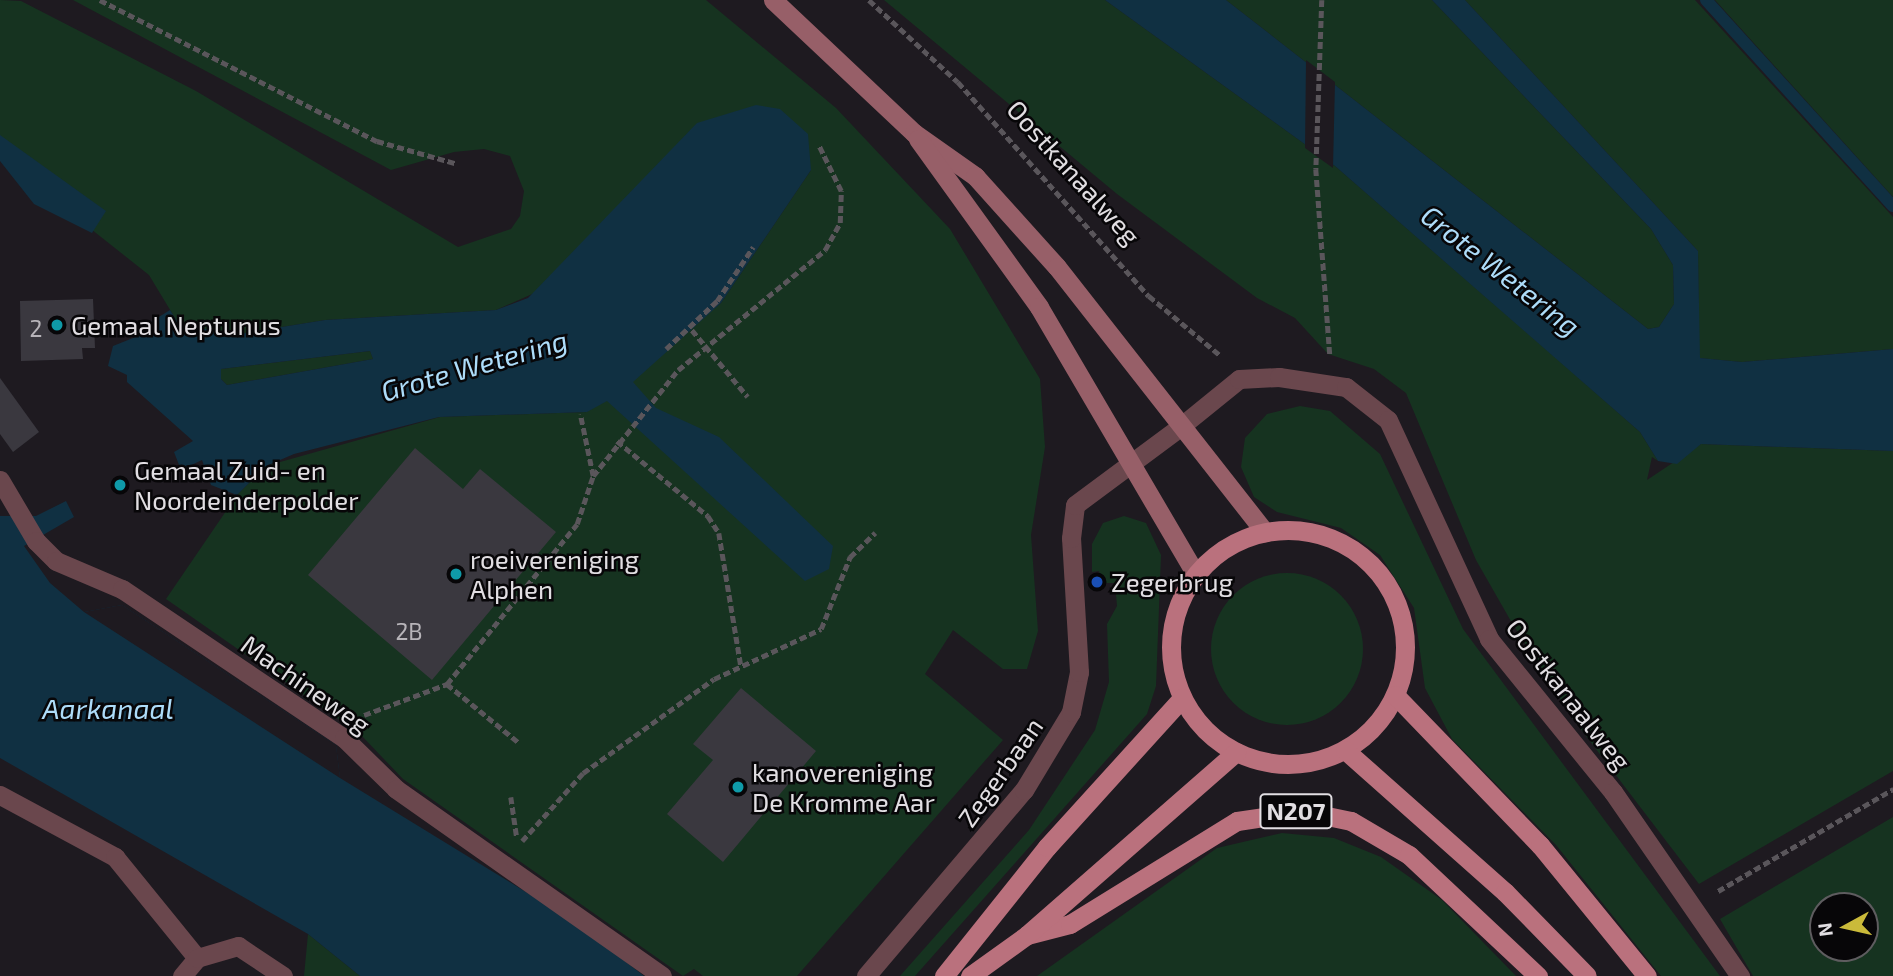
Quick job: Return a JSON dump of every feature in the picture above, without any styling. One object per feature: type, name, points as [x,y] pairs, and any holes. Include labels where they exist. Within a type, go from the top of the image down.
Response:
[{"type":"main road","points":[[773,0],[914,132],[975,176],[1057,267],[1265,533]]},
{"type":"main road","points":[[914,132],[1039,307],[1131,458],[1196,575]]},
{"type":"main road","name":"N207","points":[[1265,533],[1319,534],[1352,549],[1379,574],[1397,606],[1405,641],[1395,695],[1374,726],[1345,750],[1290,765],[1236,752],[1204,730],[1182,698],[1171,634],[1196,575],[1227,547],[1265,533]]},
{"type":"main road","points":[[1395,695],[1539,845],[1647,976]]},
{"type":"main road","points":[[944,976],[1047,847],[1182,698]]},
{"type":"main road","name":"N207","points":[[1345,750],[1506,892],[1587,976]]},
{"type":"main road","name":"N207","points":[[970,976],[1027,935],[1236,752]]},
{"type":"main road","name":"N207","points":[[1027,935],[1070,924],[1237,821],[1303,811],[1351,821],[1409,855],[1538,976]]},
{"type":"street","points":[[1131,458],[1180,427],[1239,379],[1332,382]]},
{"type":"street","name":"Oostkanaalweg","points":[[1332,382],[1388,420],[1489,639],[1613,792],[1740,976]]},
{"type":"street","name":"Zegerbaan","points":[[866,976],[959,872],[1054,747],[1079,672],[1071,538],[1075,505],[1131,458]]},
{"type":"street","name":"Machineweg","points":[[0,480],[36,541],[56,561],[122,589],[335,732],[396,789],[662,976]]},
{"type":"street","points":[[0,795],[115,858],[197,958]]},
{"type":"street","points":[[182,976],[197,958],[238,946],[283,976]]},
{"type":"path","points":[[100,0],[377,141],[455,163]]},
{"type":"path","name":"Oostkanaalweg","points":[[869,0],[958,82],[1149,296],[1209,340],[1239,379]]},
{"type":"path","points":[[1322,0],[1316,157],[1332,382]]},
{"type":"path","points":[[335,732],[343,723],[447,684],[577,524],[593,476],[647,405],[706,346],[796,277],[825,250],[840,223],[841,191],[818,144]]},
{"type":"path","points":[[666,349],[717,301],[753,247]]},
{"type":"path","points":[[692,330],[748,397]]},
{"type":"path","points":[[580,414],[593,476]]},
{"type":"path","points":[[617,441],[708,516],[719,533],[741,666]]},
{"type":"path","points":[[511,797],[518,845],[583,773],[741,666],[821,629],[850,557],[875,534]]},
{"type":"path","points":[[447,684],[519,742]]},
{"type":"path","points":[[1693,906],[1893,789]]},
{"type":"green space","points":[[0,0],[21,1],[196,91],[458,247],[511,229],[520,216],[524,191],[510,156],[484,149],[454,152],[391,170],[73,0],[706,0],[836,108],[950,229],[1040,379],[1045,447],[1031,535],[1038,631],[1027,669],[1003,669],[953,630],[925,674],[1003,740],[797,976],[703,976],[694,969],[683,976],[403,779],[360,734],[166,599],[237,495],[266,466],[440,417],[587,412],[721,303],[811,170],[496,310],[325,320],[233,335],[197,330],[178,323],[149,275],[0,157]]},
{"type":"green space","points":[[884,0],[1105,0],[1335,166],[1640,432],[1658,461],[1652,457],[1647,480],[1701,444],[1893,451],[1893,771],[1699,884],[1573,719],[1512,623],[1476,560],[1406,393],[1374,369],[1328,354],[1295,318],[1257,298],[1117,194]]},
{"type":"green space","points":[[1226,0],[1432,0],[1651,229],[1673,265],[1674,304],[1659,327],[1648,329]]},
{"type":"green space","points":[[1465,0],[1695,0],[1893,217],[1893,349],[1742,362],[1699,358],[1698,251]]},
{"type":"green space","points":[[1715,0],[1893,0],[1893,197]]},
{"type":"green space","points":[[370,351],[373,359],[227,385],[221,379],[221,369]]},
{"type":"green space","points":[[1300,406],[1330,411],[1380,454],[1463,629],[1720,976],[1661,976],[1556,845],[1452,739],[1425,688],[1414,608],[1380,555],[1341,528],[1277,512],[1254,497],[1241,467],[1245,438],[1267,414]]},
{"type":"green space","points":[[1124,516],[1146,523],[1161,555],[1156,686],[1147,714],[915,976],[900,976],[1029,830],[1095,730],[1109,682],[1107,624],[1117,606],[1115,583],[1102,583],[1099,571],[1092,572],[1092,544],[1103,523]]},
{"type":"green space","points":[[1287,573],[1316,579],[1341,595],[1357,620],[1363,649],[1357,678],[1341,703],[1316,719],[1287,725],[1258,719],[1233,703],[1217,678],[1211,649],[1217,620],[1233,595],[1258,579]]},
{"type":"green space","points":[[1893,817],[1893,976],[1753,976],[1720,919]]},
{"type":"green space","points":[[1282,833],[1334,838],[1381,857],[1442,900],[1516,976],[1037,976],[1217,848]]},
{"type":"green space","points":[[308,934],[360,976],[304,976]]},
{"type":"water","name":"Grote Wetering","points":[[1105,0],[1226,0],[1648,329],[1659,327],[1674,304],[1673,265],[1651,229],[1432,0],[1465,0],[1698,251],[1700,358],[1742,362],[1893,349],[1893,451],[1701,444],[1677,464],[1658,461],[1640,432],[1335,166]]},
{"type":"water","name":"Grote Wetering","points":[[756,105],[780,109],[808,134],[811,170],[721,303],[633,382],[656,408],[719,437],[833,546],[829,569],[805,581],[607,401],[587,412],[439,417],[294,454],[266,466],[237,495],[211,485],[202,460],[181,470],[174,452],[193,441],[127,382],[127,375],[108,366],[113,346],[148,332],[146,325],[170,310],[178,323],[233,335],[325,320],[496,310],[528,298],[697,123]],"holes":[[[370,351],[373,359],[227,385],[221,379],[221,369]]]},
{"type":"water","points":[[0,135],[106,211],[92,233],[34,204],[0,161]]},
{"type":"water","name":"Aarkanaal","points":[[66,501],[74,517],[24,546],[50,583],[84,612],[122,605],[336,745],[340,778],[573,921],[644,976],[360,976],[308,934],[0,758],[0,516],[36,516]]},
{"type":"pier","points":[[1306,60],[1335,82],[1333,168],[1305,148]]},
{"type":"pier","points":[[122,605],[336,745],[340,778],[84,612]]},
{"type":"building","name":"Gemaal Neptunus","points":[[93,299],[95,348],[82,348],[83,359],[21,361],[20,301]]},
{"type":"building","points":[[0,378],[39,432],[13,452],[0,434]]},
{"type":"building","name":"roeivereniging Alphen","points":[[415,448],[463,489],[480,469],[556,532],[432,680],[308,575]]},
{"type":"building","name":"kanovereniging De Kromme Aar","points":[[741,688],[816,751],[723,862],[667,814],[713,760],[693,744]]},
{"type":"waterway","points":[[1706,0],[1893,206]]},
{"type":"place","name":"Gemaal Neptunus","points":[[57,325]]},
{"type":"place","name":"Gemaal Zuid- en Noordeinderpolder","points":[[120,485]]},
{"type":"place","name":"roeivereniging Alphen","points":[[456,574]]},
{"type":"place","name":"Zegerbrug","points":[[1097,582]]},
{"type":"place","name":"kanovereniging De Kromme Aar","points":[[738,787]]}]
